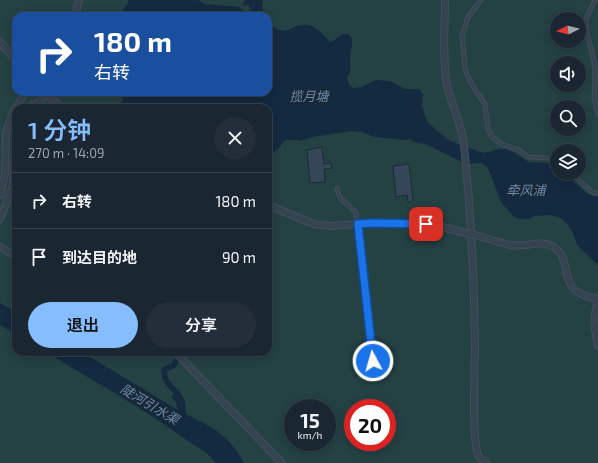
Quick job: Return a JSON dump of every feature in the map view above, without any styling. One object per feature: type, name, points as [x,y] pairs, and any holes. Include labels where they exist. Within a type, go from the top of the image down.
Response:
[{"type":"street","points":[[76,12],[79,0]]},
{"type":"street","points":[[446,0],[445,67],[451,100],[462,129],[474,269],[474,428],[476,447],[479,456],[486,463]]},
{"type":"street","points":[[0,42],[12,56]]},
{"type":"street","points":[[35,104],[40,102],[43,96]]},
{"type":"street","points":[[48,96],[58,104]]},
{"type":"street","points":[[0,195],[5,174],[6,133],[12,115]]},
{"type":"street","points":[[0,219],[12,189]]},
{"type":"street","points":[[272,207],[314,224],[331,226],[372,223],[426,224],[513,245],[535,243],[545,244],[553,247],[561,253],[565,262],[568,279],[575,291],[582,295],[598,299]]},
{"type":"street","points":[[0,247],[12,254]]},
{"type":"street","points":[[598,303],[594,318],[598,346]]},
{"type":"street","points":[[180,356],[282,463]]},
{"type":"lane","points":[[481,0],[468,18],[462,36],[467,75],[485,104],[488,129],[492,137],[501,144],[519,150],[528,157],[550,158]]},
{"type":"lane","points":[[595,0],[586,19],[586,28],[594,62],[594,98],[598,115]]},
{"type":"lane","points":[[579,180],[593,192],[598,193]]},
{"type":"lane","points":[[337,188],[338,196],[342,201],[352,207],[356,213],[375,376]]},
{"type":"green space","points":[[0,0],[598,0],[598,463],[0,463]]},
{"type":"water","points":[[128,0],[199,0],[204,4],[239,7],[245,12],[121,12],[128,4]]},
{"type":"water","points":[[245,0],[263,0],[263,12],[245,12],[251,10],[248,4],[243,5]]},
{"type":"water","name":"揽月塘","points":[[272,25],[279,30],[284,31],[298,26],[308,25],[320,32],[330,42],[344,34],[349,35],[352,43],[350,73],[347,77],[349,85],[353,88],[361,87],[376,80],[390,81],[405,89],[419,89],[423,94],[422,106],[427,121],[450,141],[480,152],[485,153],[505,149],[529,162],[549,163],[550,180],[572,180],[586,193],[598,197],[598,265],[577,245],[573,233],[561,218],[550,215],[534,216],[529,219],[514,217],[501,202],[487,167],[481,163],[466,164],[428,145],[414,142],[410,139],[403,140],[375,137],[362,132],[350,131],[313,137],[301,141],[285,140],[272,154],[272,104],[123,104],[121,102],[123,100],[122,96],[272,96]]},
{"type":"water","points":[[0,303],[12,310],[12,332],[0,325]]},
{"type":"water","name":"陡河引水渠","points":[[53,356],[89,356],[178,410],[175,401],[171,397],[179,390],[185,401],[186,414],[213,428],[226,438],[244,463],[216,463],[205,452],[116,394]]},
{"type":"building","points":[[322,147],[324,164],[331,163],[332,168],[324,169],[325,182],[310,183],[307,150]]},
{"type":"building","points":[[409,164],[413,201],[408,202],[407,195],[396,197],[393,166]]},
{"type":"waterway","points":[[178,356],[174,365],[164,370],[166,380],[179,398]]},
{"type":"route","points":[[373,361],[358,224],[426,224]]},
{"type":"water label","name":"牵风浦","points":[[526,190]]}]
